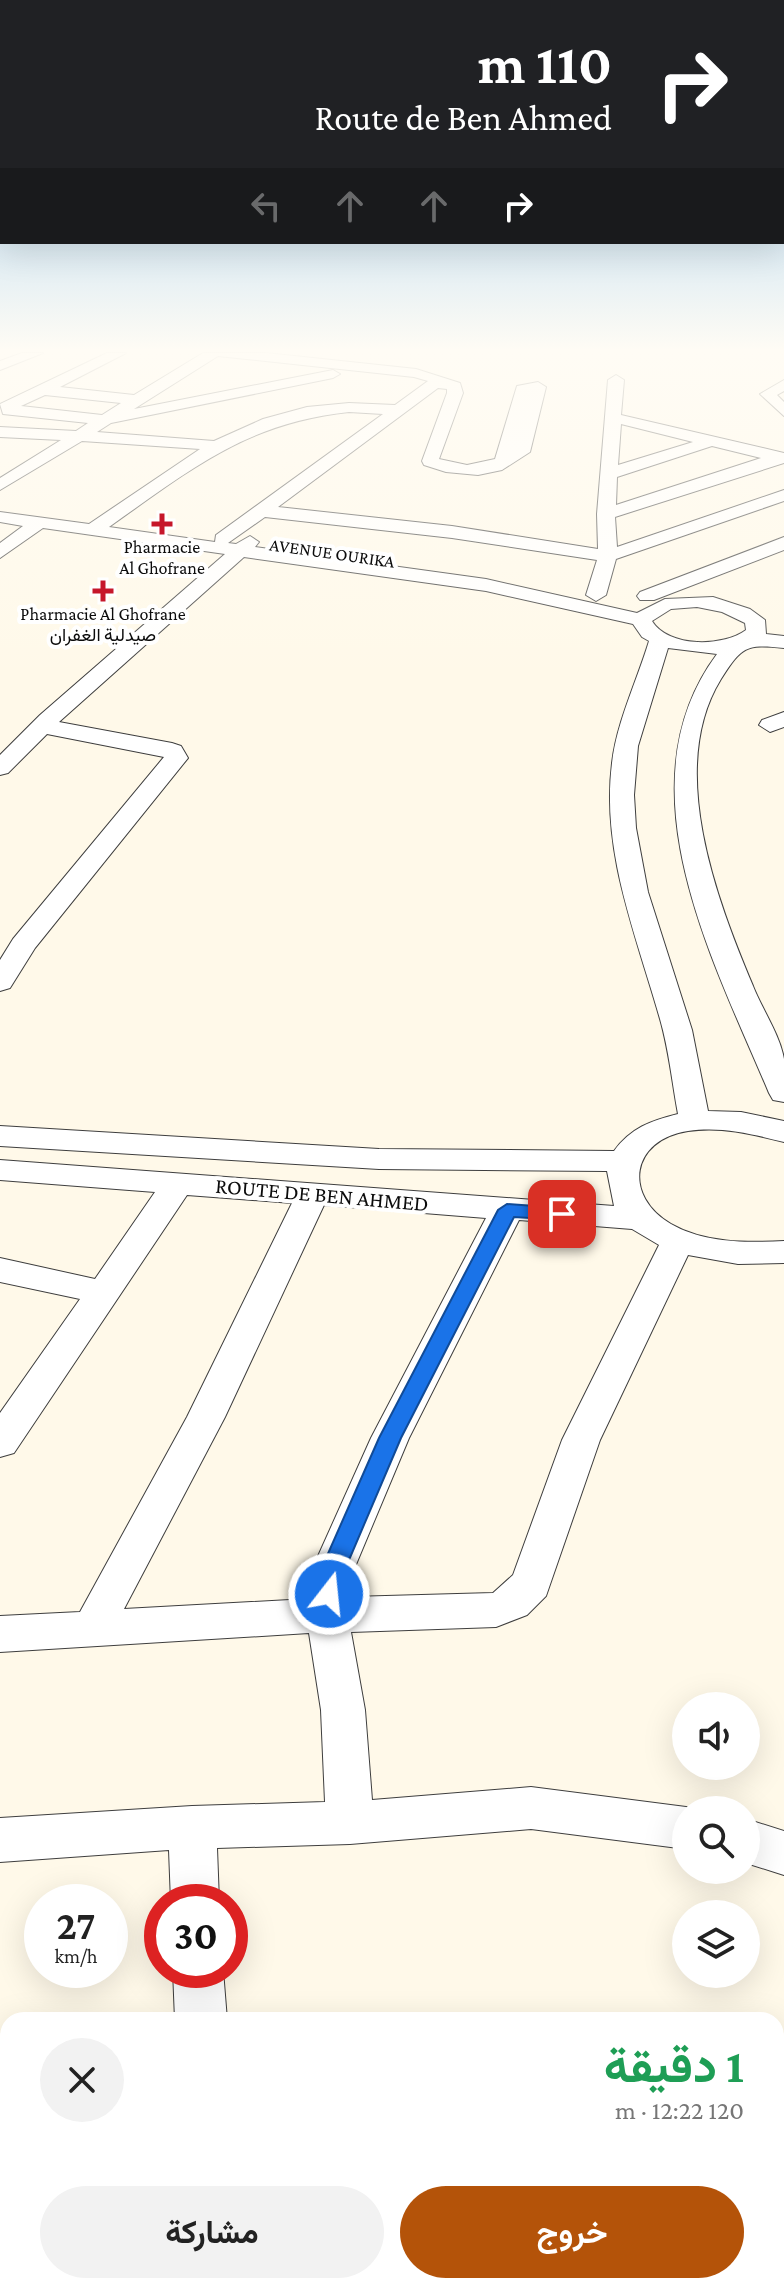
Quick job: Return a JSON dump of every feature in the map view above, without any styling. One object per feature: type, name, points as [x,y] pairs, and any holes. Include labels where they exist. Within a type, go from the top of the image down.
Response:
[{"type":"street","points":[[0,485],[38,460]]},
{"type":"street","points":[[99,526],[194,460]]},
{"type":"street","points":[[0,768],[237,544],[263,511],[331,460]]},
{"type":"street","points":[[430,460],[446,466],[488,469],[499,466],[503,460]]},
{"type":"street","points":[[596,595],[608,556],[606,514],[612,460]]},
{"type":"street","points":[[611,473],[652,460]]},
{"type":"street","points":[[606,514],[774,460]]},
{"type":"street","points":[[263,511],[452,532],[608,556],[784,495]]},
{"type":"street","name":"AVENUE OURIKA","points":[[0,509],[99,526],[449,569],[596,595],[637,610]]},
{"type":"street","name":"AVENUE OURIKA","points":[[0,517],[99,526]]},
{"type":"street","points":[[0,552],[40,522]]},
{"type":"street","points":[[637,610],[784,543]]},
{"type":"street","name":"AVENUE OURIKA","points":[[237,544],[637,610]]},
{"type":"street","points":[[637,610],[648,612],[662,606],[715,604],[746,614],[759,630],[784,642]]},
{"type":"street","points":[[637,610],[649,633],[660,639],[697,647],[759,630]]},
{"type":"street","points":[[759,630],[699,700],[684,769],[695,864],[784,1093]]},
{"type":"street","points":[[660,639],[640,693],[625,760],[622,791],[627,863],[675,1020],[694,1119]]},
{"type":"street","points":[[0,982],[23,945],[176,758],[173,751],[164,748],[42,726]]},
{"type":"street","points":[[0,1634],[94,1626],[496,1610],[522,1594],[541,1563],[581,1440],[661,1230],[624,1190],[625,1161],[635,1146],[650,1134],[694,1119],[731,1118],[784,1132]]},
{"type":"street","name":"ROUTE DE BEN AHMED","points":[[0,1136],[379,1159],[625,1161]]},
{"type":"street","name":"ROUTE DE BEN AHMED","points":[[0,1170],[507,1210],[661,1230],[714,1252],[752,1256],[784,1252]]},
{"type":"street","points":[[0,1443],[14,1400],[106,1293],[179,1182]]},
{"type":"street","points":[[94,1626],[206,1417],[313,1193]]},
{"type":"street","points":[[350,1823],[343,1710],[327,1615],[331,1574],[390,1438],[507,1210]]},
{"type":"street","points":[[0,1270],[106,1293]]},
{"type":"street","points":[[0,1840],[192,1827],[350,1823],[531,1808],[672,1826]]},
{"type":"street","points":[[192,1827],[194,1884]]},
{"type":"street","points":[[760,1845],[784,1853]]},
{"type":"street","points":[[199,1988],[201,2012]]},
{"type":"place","name":"Pharmacie Al Ghofrane","points":[[162,524]]},
{"type":"place","name":"Pharmacie Al Ghofrane صيدلية الغفران","points":[[103,591]]},
{"type":"route","points":[[329,1594],[331,1574],[390,1438],[500,1229],[507,1210],[562,1214]]}]
